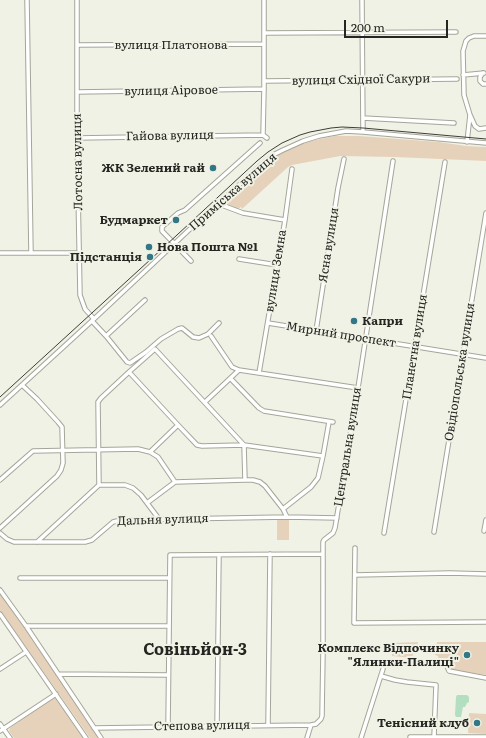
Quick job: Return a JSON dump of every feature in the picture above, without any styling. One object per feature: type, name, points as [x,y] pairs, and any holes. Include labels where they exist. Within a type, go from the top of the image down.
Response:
[{"type":"street","points":[[27,0],[31,253]]},
{"type":"street","name":"Лотосна вулиця","points":[[77,0],[77,138],[80,295],[85,309],[127,362],[130,363],[161,339],[178,329],[182,328],[194,337],[199,338],[208,334],[219,323]]},
{"type":"street","points":[[264,0],[264,89]]},
{"type":"street","points":[[362,0],[363,132]]},
{"type":"street","points":[[264,33],[456,32]]},
{"type":"street","points":[[486,36],[474,36],[469,38],[466,41],[463,51],[464,95],[475,126],[478,128],[486,128]]},
{"type":"street","name":"вулиця Платонова","points":[[77,45],[264,44]]},
{"type":"street","points":[[464,75],[485,73]]},
{"type":"street","points":[[485,73],[481,75],[480,79],[481,82],[486,84]]},
{"type":"street","name":"вулиця Східної Сакури","points":[[264,81],[457,79]]},
{"type":"street","name":"вулиця Аіровое","points":[[77,92],[264,89]]},
{"type":"street","name":"Гайова вулиця","points":[[77,138],[265,136],[264,89]]},
{"type":"street","points":[[467,142],[470,115]]},
{"type":"street","points":[[363,118],[454,123]]},
{"type":"street","name":"Приміська вулиця","points":[[0,405],[259,167],[271,157],[283,150],[319,136],[346,132],[363,132],[486,143]]},
{"type":"street","points":[[192,260],[162,231],[162,227],[178,212],[185,210],[260,143]]},
{"type":"street","name":"Ясна вулиця","points":[[316,331],[338,188],[344,159]]},
{"type":"street","name":"Центральна вулиця","points":[[311,725],[319,722],[322,716],[323,542],[334,531],[337,518],[393,161]]},
{"type":"street","name":"Планетна вулиця","points":[[384,533],[445,162]]},
{"type":"street","name":"вулиця Земна","points":[[259,373],[292,169]]},
{"type":"street","points":[[219,204],[243,213],[284,220]]},
{"type":"street","name":"Овідіопольська вулиця","points":[[434,532],[486,213]]},
{"type":"street","points":[[0,253],[80,252]]},
{"type":"street","points":[[239,259],[277,265]]},
{"type":"street","points":[[106,336],[145,300]]},
{"type":"street","name":"Мирний проспект","points":[[268,323],[486,358]]},
{"type":"street","points":[[211,336],[232,367],[240,370],[358,388]]},
{"type":"street","points":[[99,485],[98,402],[129,372],[156,349],[244,445],[245,480]]},
{"type":"street","points":[[205,402],[240,370]]},
{"type":"street","points":[[129,372],[194,443],[199,446],[244,445],[324,456]]},
{"type":"street","points":[[231,379],[259,408],[264,411],[331,422],[320,473],[316,483],[283,509]]},
{"type":"street","points":[[0,528],[57,476],[62,466],[62,430],[60,424],[22,385]]},
{"type":"street","points":[[150,452],[178,425]]},
{"type":"street","points":[[0,480],[33,451],[138,449],[150,452],[158,457],[175,482]]},
{"type":"street","points":[[147,503],[175,482],[257,481],[263,484],[283,509],[287,517]]},
{"type":"street","points":[[37,542],[99,485],[130,486],[138,491],[159,519]]},
{"type":"street","name":"Дальня вулиця","points":[[0,533],[7,539],[14,542],[88,541],[92,540],[116,520],[287,517],[337,518]]},
{"type":"street","points":[[484,531],[486,520]]},
{"type":"street","points":[[355,548],[354,623],[486,622]]},
{"type":"street","points":[[268,725],[270,554]]},
{"type":"street","points":[[168,727],[170,555],[323,554]]},
{"type":"street","points":[[217,726],[219,555]]},
{"type":"street","points":[[355,575],[450,573],[486,574]]},
{"type":"street","points":[[20,578],[170,578]]},
{"type":"street","points":[[0,590],[101,738]]},
{"type":"street","points":[[0,614],[86,738]]},
{"type":"street","points":[[26,626],[169,626]]},
{"type":"street","points":[[0,670],[26,652]]},
{"type":"street","points":[[430,664],[446,664],[449,671],[486,678]]},
{"type":"street","points":[[361,738],[383,669]]},
{"type":"street","points":[[58,674],[168,675]]},
{"type":"street","points":[[381,676],[407,682],[436,684],[434,737]]},
{"type":"street","points":[[2,730],[56,694]]},
{"type":"street","points":[[0,724],[2,730],[10,738]]},
{"type":"street","points":[[307,738],[311,725]]},
{"type":"street","name":"Степова вулиця","points":[[94,728],[311,725]]},
{"type":"street","points":[[410,737],[486,737]]},
{"type":"shaded area","points":[[335,136],[359,136],[486,147],[486,161],[340,156],[292,165],[242,209],[241,207],[238,209],[227,204],[226,202],[230,197],[275,156],[306,142]]},
{"type":"shaded area","points":[[277,520],[289,520],[289,540],[277,540]]},
{"type":"shaded area","points":[[0,593],[14,611],[98,738],[90,738],[0,610]]},
{"type":"shaded area","points":[[418,642],[417,651],[414,651],[412,658],[392,656],[391,643]]},
{"type":"shaded area","points":[[437,642],[486,642],[486,675],[450,670],[447,662],[439,663],[438,656],[435,655]]},
{"type":"shaded area","points":[[457,695],[467,695],[469,697],[469,702],[465,707],[463,707],[461,717],[456,717],[455,715]]},
{"type":"shaded area","points":[[52,698],[55,698],[83,738],[14,738],[9,731],[10,728]]},
{"type":"shaded area","name":"Тенісний клуб","points":[[469,713],[486,714],[486,734],[468,733]]},
{"type":"tram line","points":[[0,397],[257,161],[282,143],[310,132],[342,127],[486,139]]},
{"type":"place","name":"ЖК Зелений гай","points":[[213,168]]},
{"type":"place","name":"Будмаркет","points":[[176,220]]},
{"type":"place","name":"Нова Пошта №1","points":[[149,247]]},
{"type":"place","name":"Підстанція","points":[[150,257]]},
{"type":"place","name":"Капри","points":[[354,321]]},
{"type":"place","name":"Комплекс Відпочинку \"Ялинки-Палиці\"","points":[[467,655]]},
{"type":"place","name":"Тенісний клуб","points":[[477,723]]},
{"type":"district","name":"Совіньйон-3","points":[[195,650]]}]
